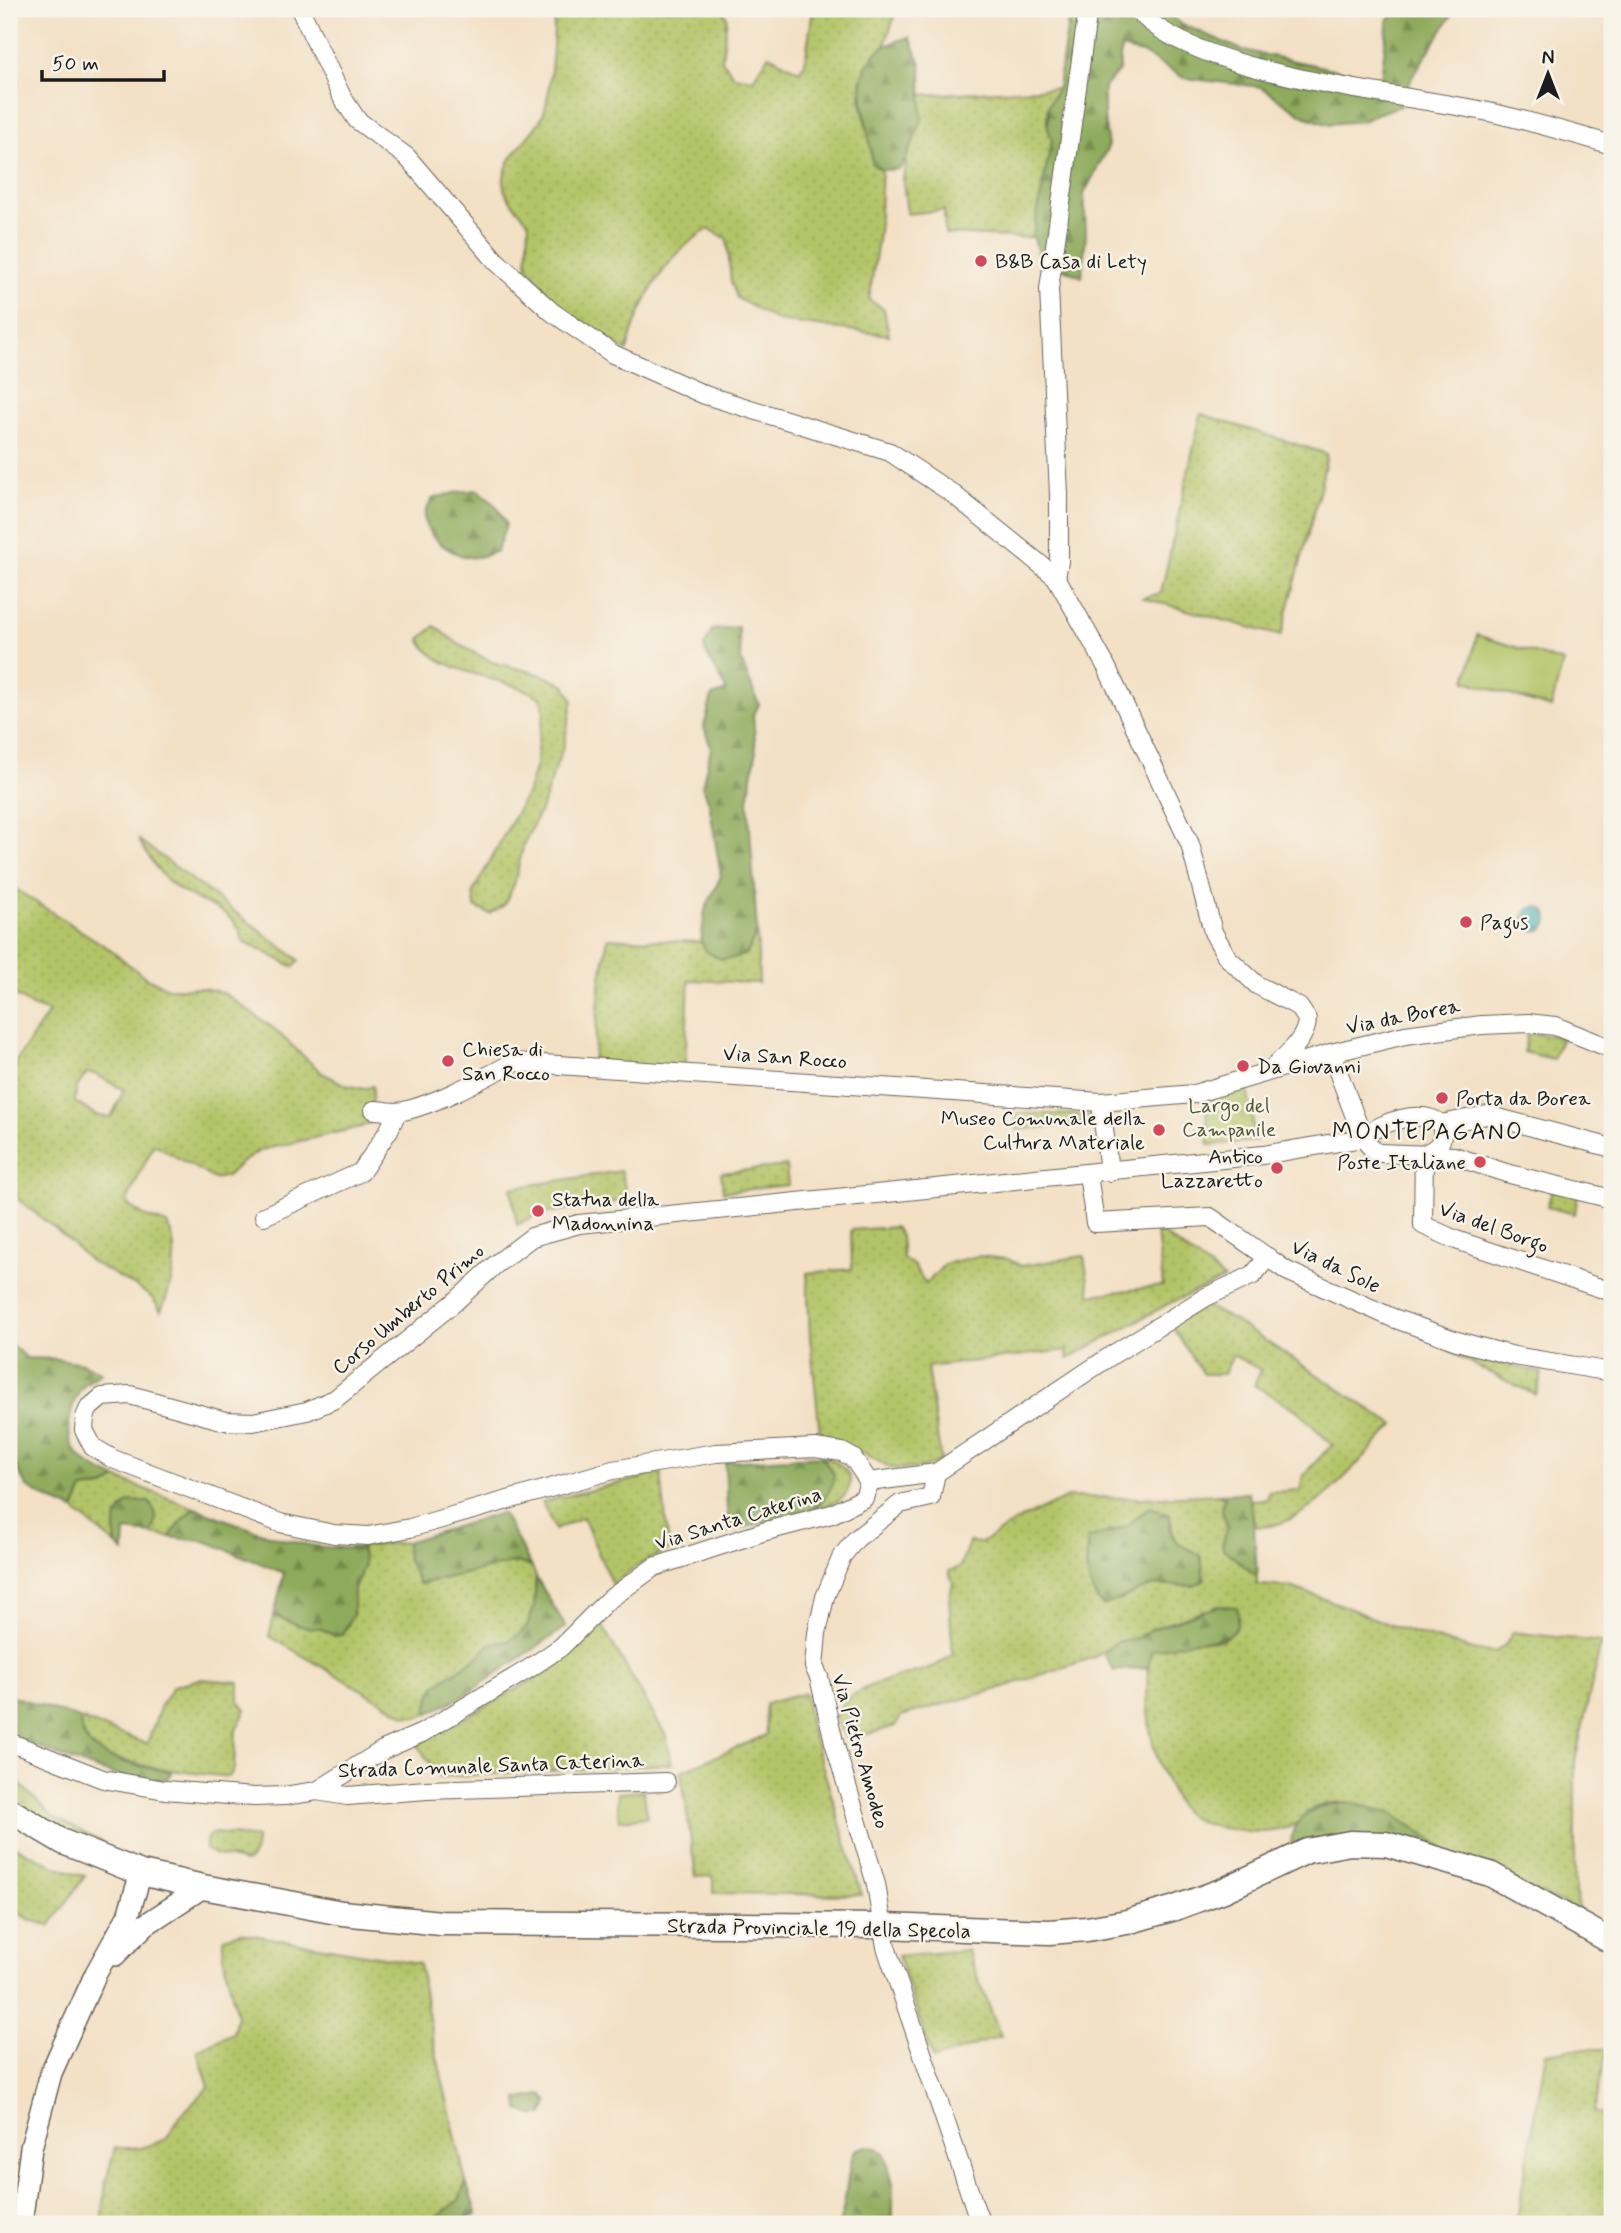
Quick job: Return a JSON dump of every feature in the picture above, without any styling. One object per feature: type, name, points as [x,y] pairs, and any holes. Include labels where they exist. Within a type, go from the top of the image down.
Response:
[{"type":"main road","name":"Strada Provinciale 19 della Specola","points":[[9,1810],[63,1842],[141,1873],[342,1913],[441,1923],[884,1926],[1049,1932],[1087,1929],[1127,1922],[1175,1908],[1224,1890],[1307,1851],[1350,1843],[1386,1844],[1490,1874],[1612,1942]]},
{"type":"street","points":[[300,9],[342,97],[357,120],[407,157],[496,261],[552,312],[614,354],[696,392],[890,452],[953,494],[1056,577],[1106,666],[1190,844],[1213,932],[1227,957],[1257,985],[1299,1007],[1307,1019],[1301,1038],[1269,1071]]},
{"type":"street","points":[[1056,577],[1059,562],[1059,494],[1049,289],[1088,9]]},
{"type":"street","points":[[1137,9],[1164,31],[1226,60],[1480,110],[1612,145]]},
{"type":"street","name":"Via da Borea","points":[[1202,1091],[1331,1053],[1405,1035],[1482,1025],[1528,1023],[1555,1026],[1612,1049]]},
{"type":"street","points":[[1331,1053],[1363,1138],[1374,1151],[1424,1157],[1454,1156],[1612,1199]]},
{"type":"street","name":"Via San Rocco","points":[[374,1110],[397,1112],[423,1104],[478,1081],[514,1062],[1101,1102],[1202,1091]]},
{"type":"street","points":[[1101,1102],[1109,1172]]},
{"type":"street","points":[[264,1216],[361,1171],[389,1130],[397,1112]]},
{"type":"street","points":[[1424,1157],[1439,1147],[1441,1124],[1487,1115],[1612,1147]]},
{"type":"street","name":"Corso Umberto Primo","points":[[869,1482],[853,1458],[842,1452],[816,1448],[716,1453],[613,1470],[410,1528],[368,1536],[334,1534],[280,1523],[113,1459],[93,1447],[84,1430],[89,1408],[102,1397],[120,1395],[225,1422],[253,1422],[307,1411],[335,1399],[531,1237],[579,1224],[1261,1156],[1363,1138],[1381,1126],[1410,1118],[1426,1116],[1441,1124]]},
{"type":"street","name":"Via del Borgo","points":[[1424,1157],[1423,1225],[1456,1240],[1612,1292]]},
{"type":"street","name":"Via da Sole","points":[[1088,1174],[1095,1223],[1210,1217],[1287,1271],[1457,1341],[1514,1356],[1612,1372]]},
{"type":"street","points":[[869,1482],[936,1473],[1120,1350],[1206,1297],[1253,1275],[1268,1257]]},
{"type":"street","name":"Via Pietro Amodeo","points":[[884,1926],[876,1884],[814,1667],[817,1633],[825,1597],[842,1556],[856,1539],[900,1504],[931,1497],[936,1473]]},
{"type":"street","name":"Via Santa Caterina","points":[[9,1742],[103,1779],[164,1790],[254,1797],[317,1791],[383,1750],[422,1733],[530,1668],[561,1647],[607,1601],[654,1567],[766,1531],[832,1514],[864,1498],[869,1482]]},
{"type":"street","name":"Strada Comunale Santa Caterina","points":[[317,1791],[346,1796],[427,1790],[666,1782]]},
{"type":"street","points":[[21,2224],[30,2148],[51,2073],[96,1973],[128,1916],[141,1873]]},
{"type":"street","points":[[96,1973],[145,1925],[203,1887]]},
{"type":"street","points":[[884,1926],[886,1947],[976,2211],[983,2224]]},
{"type":"green space","points":[[553,9],[722,9],[727,18],[722,60],[734,76],[753,79],[769,55],[799,71],[805,63],[813,9],[897,9],[885,45],[874,55],[861,80],[861,103],[872,150],[872,164],[882,170],[879,233],[869,300],[884,309],[889,335],[778,321],[737,298],[731,282],[727,239],[709,229],[680,252],[656,281],[638,315],[627,351],[558,306],[527,265],[529,223],[504,188],[504,177],[511,158],[537,125],[545,109],[552,64]]},
{"type":"green space","points":[[1070,9],[1164,9],[1179,23],[1242,50],[1381,79],[1388,19],[1401,9],[1453,9],[1452,15],[1412,77],[1401,106],[1364,121],[1326,124],[1304,116],[1261,87],[1184,78],[1142,53],[1121,48],[1119,71],[1104,87],[1108,147],[1084,194],[1086,234],[1082,277],[1040,259],[1033,236],[1052,139],[1048,129],[1048,106],[1058,88]]},
{"type":"green space","points":[[910,37],[921,64],[922,120],[899,169],[882,170],[872,164],[863,101],[865,71],[872,58],[884,47]]},
{"type":"green space","points":[[1058,88],[1047,113],[1047,125],[1052,139],[1033,236],[1028,238],[945,234],[944,210],[907,214],[903,180],[906,158],[922,120],[921,95]]},
{"type":"green space","points":[[1201,414],[1327,454],[1281,636],[1143,598],[1161,593]]},
{"type":"green space","points":[[478,490],[497,507],[506,524],[497,551],[469,557],[446,548],[432,536],[427,528],[425,513],[433,498]]},
{"type":"green space","points":[[435,626],[458,644],[492,662],[540,674],[565,685],[573,700],[564,744],[542,807],[524,843],[514,885],[504,905],[490,914],[475,907],[473,892],[528,791],[536,765],[544,714],[542,699],[528,691],[442,661],[429,652],[420,639]]},
{"type":"green space","points":[[738,627],[741,660],[759,705],[753,714],[756,754],[748,800],[757,931],[747,953],[737,958],[720,959],[707,952],[701,942],[705,910],[721,876],[709,802],[702,786],[711,748],[704,727],[712,696],[726,691],[704,647],[712,630]]},
{"type":"green space","points":[[1477,635],[1563,662],[1551,708],[1466,681]]},
{"type":"green space","points":[[138,839],[299,960],[294,967],[243,941],[239,929],[224,913],[174,886],[158,870]]},
{"type":"green space","points":[[9,885],[105,946],[145,977],[168,988],[203,988],[224,993],[273,1028],[322,1073],[346,1085],[364,1089],[373,1086],[371,1122],[361,1127],[261,1150],[227,1176],[214,1179],[154,1144],[127,1204],[144,1216],[167,1224],[171,1234],[174,1244],[173,1268],[169,1291],[161,1311],[153,1299],[90,1261],[64,1236],[9,1192],[9,1072],[49,1012],[32,1006],[9,991]],"holes":[[[87,1073],[95,1074],[124,1090],[111,1117],[97,1115],[75,1102],[76,1088]]]},
{"type":"green space","points":[[757,931],[759,983],[689,980],[685,1071],[593,1063],[601,978],[608,938],[701,942],[715,957],[727,959],[747,953]]},
{"type":"green space","points":[[1527,1033],[1562,1037],[1553,1059],[1524,1052]]},
{"type":"green space","name":"Largo del Campanile","points":[[1246,1083],[1256,1141],[1209,1145],[1205,1095]]},
{"type":"green space","points":[[1015,1113],[1092,1115],[1093,1122],[1017,1130]]},
{"type":"green space","points":[[786,1166],[788,1185],[723,1192],[721,1173]]},
{"type":"green space","points":[[621,1171],[628,1200],[539,1214],[517,1225],[511,1188]]},
{"type":"green space","points":[[1553,1186],[1578,1192],[1575,1214],[1547,1207]]},
{"type":"green space","points":[[895,1227],[901,1236],[903,1258],[914,1266],[926,1284],[945,1264],[978,1256],[1008,1259],[1021,1266],[1084,1256],[1090,1295],[1163,1286],[1157,1233],[1162,1233],[1225,1279],[1168,1304],[1068,1359],[1067,1350],[927,1367],[941,1461],[920,1469],[891,1468],[836,1443],[821,1444],[810,1337],[807,1273],[852,1269],[851,1230]]},
{"type":"green space","points":[[1205,1306],[1235,1321],[1394,1425],[1348,1474],[1312,1506],[1273,1525],[1254,1526],[1251,1500],[1268,1499],[1268,1492],[1300,1490],[1303,1475],[1332,1445],[1298,1411],[1254,1385],[1261,1370],[1233,1355],[1224,1374],[1203,1374],[1171,1325]]},
{"type":"green space","points":[[9,1343],[27,1358],[82,1363],[102,1373],[86,1383],[80,1391],[69,1423],[70,1439],[76,1452],[86,1462],[116,1478],[104,1486],[83,1489],[74,1510],[26,1486],[9,1453]]},
{"type":"green space","points":[[1444,1347],[1542,1373],[1536,1395],[1478,1367]]},
{"type":"green space","points":[[821,1456],[834,1461],[845,1470],[850,1481],[849,1488],[838,1501],[809,1510],[821,1503],[828,1466]]},
{"type":"green space","points":[[821,1456],[834,1474],[832,1486],[819,1503],[809,1510],[728,1532],[725,1462]]},
{"type":"green space","points":[[661,1473],[669,1550],[640,1564],[612,1585],[583,1517],[555,1530],[542,1502]]},
{"type":"green space","points":[[116,1478],[195,1508],[170,1537],[151,1534],[155,1526],[132,1501],[119,1514],[115,1532],[116,1545],[74,1510],[83,1489],[104,1487]]},
{"type":"green space","points":[[1249,1493],[1257,1576],[1222,1548],[1227,1526],[1221,1507],[1225,1498],[1218,1494]]},
{"type":"green space","points":[[1218,1494],[1225,1498],[1221,1507],[1227,1526],[1223,1548],[1257,1576],[1257,1585],[1291,1587],[1395,1627],[1477,1651],[1496,1652],[1506,1644],[1513,1632],[1601,1642],[1575,1761],[1575,1891],[1580,1911],[1445,1853],[1440,1846],[1408,1824],[1363,1805],[1345,1802],[1323,1805],[1308,1811],[1293,1825],[1263,1832],[1211,1825],[1189,1816],[1182,1810],[1163,1775],[1152,1741],[1147,1687],[1150,1651],[1191,1641],[1222,1640],[1232,1632],[1239,1617],[1203,1610],[1136,1638],[1117,1642],[1097,1656],[995,1690],[901,1716],[896,1726],[854,1738],[847,1737],[838,1726],[835,1715],[843,1703],[854,1695],[879,1683],[937,1665],[953,1654],[949,1599],[953,1583],[949,1571],[960,1567],[969,1542],[981,1543],[1021,1519],[1068,1497],[1143,1498]],"holes":[[[1150,1507],[1169,1515],[1174,1538],[1180,1545],[1194,1551],[1205,1578],[1169,1586],[1154,1585],[1137,1590],[1119,1601],[1086,1572],[1087,1540],[1125,1527]]]},
{"type":"green space","points":[[132,1501],[149,1502],[154,1510],[155,1522],[151,1534],[125,1531],[124,1552],[116,1545],[115,1526],[121,1510]]},
{"type":"green space","points":[[1150,1507],[1170,1515],[1170,1531],[1174,1537],[1180,1544],[1201,1556],[1204,1581],[1194,1586],[1154,1585],[1103,1606],[1092,1591],[1090,1583],[1087,1539],[1125,1527]]},
{"type":"green space","points":[[195,1508],[297,1543],[339,1548],[361,1547],[364,1565],[354,1589],[353,1615],[341,1635],[335,1636],[320,1628],[307,1628],[274,1616],[284,1573],[208,1542],[170,1537]]},
{"type":"green space","points":[[502,1513],[532,1567],[517,1562],[419,1584],[407,1558],[406,1542]]},
{"type":"green space","points":[[406,1542],[407,1558],[419,1584],[517,1562],[532,1567],[536,1577],[534,1607],[527,1627],[508,1641],[490,1644],[479,1656],[436,1685],[430,1696],[427,1714],[418,1717],[405,1715],[269,1636],[274,1616],[307,1628],[320,1628],[335,1636],[342,1635],[348,1625],[354,1605],[354,1589],[364,1565],[361,1547]]},
{"type":"green space","points":[[536,1577],[566,1627],[462,1697],[427,1714],[430,1696],[436,1685],[479,1656],[490,1644],[508,1641],[527,1627],[534,1607]]},
{"type":"green space","points":[[1218,1606],[1237,1607],[1236,1628],[1224,1637],[1151,1651],[1148,1668],[1114,1671],[1103,1653],[1117,1642],[1136,1638],[1150,1630]]},
{"type":"green space","points":[[602,1625],[666,1736],[672,1764],[439,1777],[417,1744],[560,1665],[584,1631]]},
{"type":"green space","points":[[200,1679],[239,1682],[239,1701],[246,1710],[236,1730],[234,1769],[229,1777],[158,1769],[101,1755],[88,1744],[80,1732],[81,1719],[147,1744],[161,1705],[173,1686]]},
{"type":"green space","points":[[805,1693],[809,1722],[862,1895],[713,1893],[713,1876],[696,1877],[681,1771],[766,1735],[765,1704]]},
{"type":"green space","points":[[9,1695],[81,1719],[82,1733],[89,1744],[100,1752],[113,1759],[171,1772],[169,1778],[152,1780],[111,1774],[9,1735]]},
{"type":"green space","points":[[9,1756],[20,1784],[52,1816],[103,1843],[100,1850],[9,1803]]},
{"type":"green space","points":[[644,1791],[647,1817],[619,1820],[617,1793]]},
{"type":"green space","points":[[1348,1802],[1393,1814],[1440,1846],[1445,1853],[1291,1846],[1292,1835],[1301,1818],[1317,1808]]},
{"type":"green space","points":[[215,1833],[256,1838],[253,1855],[246,1862],[206,1850],[206,1840],[209,1835]]},
{"type":"green space","points":[[9,1844],[57,1867],[85,1876],[50,1926],[28,1919],[9,1907]]},
{"type":"green space","points":[[241,1933],[419,1963],[432,2035],[466,2182],[460,2199],[429,2224],[102,2224],[106,2180],[115,2148],[141,2148],[166,2139],[180,2116],[209,2087],[197,2050],[233,2033],[237,2016],[223,1956],[223,1938]]},
{"type":"green space","points":[[967,1950],[1001,2036],[933,2060],[898,1956]]},
{"type":"green space","points":[[1572,2049],[1607,2049],[1594,2112],[1612,2117],[1612,2224],[1516,2224],[1546,2053]]},
{"type":"green space","points":[[542,2095],[548,2102],[544,2115],[532,2115],[519,2110],[518,2099]]},
{"type":"green space","points":[[866,2146],[877,2148],[885,2154],[893,2184],[893,2224],[839,2224],[855,2150]]},
{"type":"green space","points":[[466,2182],[477,2215],[453,2224],[429,2224],[460,2199]]},
{"type":"water","points":[[1536,907],[1547,914],[1548,919],[1541,930],[1536,931],[1525,924],[1524,919],[1531,908]]},
{"type":"place","name":"B&B Casa di Lety","points":[[981,261]]},
{"type":"place","name":"Pagus","points":[[1466,922]]},
{"type":"place","name":"Chiesa di San Rocco","points":[[448,1061]]},
{"type":"place","name":"Da Giovanni","points":[[1243,1066]]},
{"type":"place","name":"Porta da Borea","points":[[1442,1098]]},
{"type":"place","name":"Museo Comunale della Cultura Materiale","points":[[1159,1130]]},
{"type":"place","name":"Poste Italiane","points":[[1480,1162]]},
{"type":"place","name":"Antico Lazzaretto","points":[[1277,1168]]},
{"type":"place","name":"Statua della Madonnina","points":[[538,1211]]},
{"type":"district","name":"MONTEPAGANO","points":[[1428,1131]]}]
